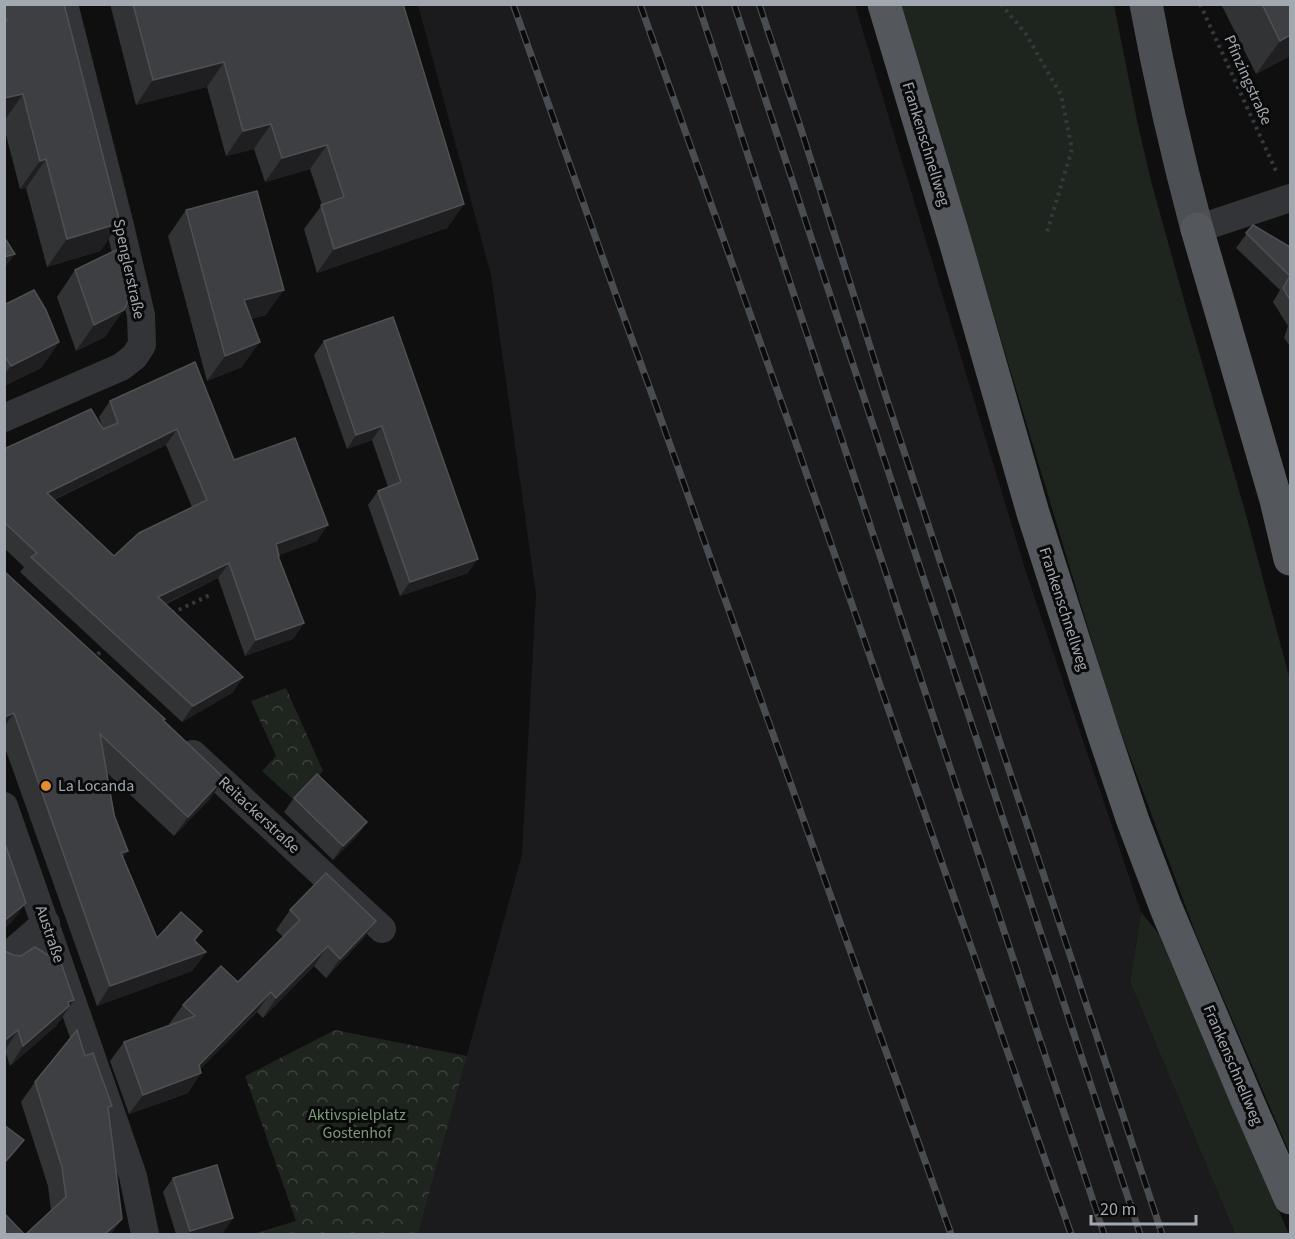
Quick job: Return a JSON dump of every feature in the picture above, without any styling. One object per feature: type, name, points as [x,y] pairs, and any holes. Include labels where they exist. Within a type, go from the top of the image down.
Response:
[{"type":"highway","name":"Frankenschnellweg","points":[[884,4],[1033,513],[1133,821],[1171,919],[1290,1198]]},
{"type":"highway","points":[[1197,229],[1273,489],[1290,559]]},
{"type":"main road","points":[[1146,4],[1182,173],[1197,229]]},
{"type":"street","name":"Spenglerstraße","points":[[4,418],[121,367],[134,357],[142,345],[141,315],[64,4]]},
{"type":"street","points":[[1197,229],[1289,198]]},
{"type":"street","name":"Reitackerstraße","points":[[171,733],[382,929]]},
{"type":"street","name":"Austraße","points":[[4,806],[134,1176],[145,1234]]},
{"type":"street","points":[[4,959],[46,923]]},
{"type":"path","points":[[1000,4],[1026,34],[1060,95],[1070,138],[1072,149],[1047,232]]},
{"type":"path","name":"Pfinzingstraße","points":[[1200,4],[1289,198]]},
{"type":"path","points":[[171,613],[212,594]]},
{"type":"path","points":[[92,660],[109,642]]},
{"type":"shaded area","points":[[418,5],[855,5],[1025,569],[1141,912],[1130,982],[1235,1234],[418,1234],[522,854],[536,594],[491,275]]},
{"type":"green space","points":[[901,5],[1114,5],[1151,181],[1245,511],[1290,680],[1290,1154],[1197,937],[1113,711]]},
{"type":"green space","points":[[286,688],[323,771],[295,801],[262,771],[276,756],[251,701]]},
{"type":"green space","points":[[1141,912],[1158,933],[1289,1234],[1235,1234],[1130,982]]},
{"type":"green space","name":"Aktivspielplatz Gostenhof","points":[[335,1030],[467,1056],[418,1234],[252,1234],[296,1221],[245,1076]]},
{"type":"building","points":[[4,4],[64,4],[120,223],[67,239],[46,159],[40,161],[23,94],[4,98],[4,21],[7,21]]},
{"type":"building","points":[[133,4],[403,4],[464,204],[334,249],[321,205],[344,197],[327,145],[282,158],[271,124],[243,131],[224,62],[153,80]]},
{"type":"building","points":[[1262,4],[1290,4],[1290,35],[1280,41]]},
{"type":"building","points":[[257,191],[284,290],[244,300],[260,342],[225,356],[186,210]]},
{"type":"building","points":[[1253,225],[1290,247],[1290,276],[1246,233]]},
{"type":"building","points":[[4,237],[15,254],[4,257]]},
{"type":"building","points":[[124,246],[134,287],[124,310],[94,325],[75,270]]},
{"type":"building","points":[[1290,276],[1290,300],[1283,288]]},
{"type":"building","points":[[34,290],[46,310],[59,342],[11,366],[4,355],[4,305]]},
{"type":"building","points":[[393,317],[478,559],[410,582],[378,491],[401,482],[382,426],[356,435],[324,341]]},
{"type":"building","points":[[195,362],[234,460],[295,438],[328,525],[276,544],[278,556],[304,623],[256,640],[229,563],[158,597],[243,677],[193,706],[31,557],[37,553],[4,522],[4,449],[91,409],[103,429],[118,423],[110,401]],"holes":[[[177,429],[207,500],[139,533],[114,556],[47,493]]]},
{"type":"building","points":[[6,573],[165,719],[163,720],[224,778],[188,817],[100,734],[114,815],[128,851],[121,853],[157,938],[181,912],[202,931],[194,940],[206,952],[110,986],[14,713],[4,717],[4,574]]},
{"type":"building","points":[[317,774],[367,822],[343,846],[294,798]]},
{"type":"building","points":[[4,841],[26,903],[4,921]]},
{"type":"building","points":[[326,873],[376,921],[340,959],[328,946],[276,998],[271,992],[199,1065],[201,1073],[143,1095],[124,1042],[195,1016],[183,1005],[221,966],[238,982],[300,920],[290,910]]},
{"type":"building","points":[[35,947],[61,963],[74,1000],[68,1002],[69,1006],[23,1046],[18,1030],[4,1041],[4,949],[13,955],[21,956]]},
{"type":"building","points":[[77,1030],[85,1056],[93,1053],[112,1106],[108,1107],[122,1219],[105,1234],[26,1234],[66,1197],[62,1167],[35,1082]]},
{"type":"building","points":[[4,1125],[24,1140],[4,1163]]},
{"type":"building","points":[[217,1165],[233,1218],[190,1231],[173,1178]]},
{"type":"building","points":[[4,1213],[24,1234],[4,1234]]},
{"type":"railway","points":[[513,4],[951,1234]]},
{"type":"railway","points":[[640,4],[792,432],[1071,1234]]},
{"type":"railway","points":[[698,4],[1104,1234]]},
{"type":"railway","points":[[734,4],[1140,1234]]},
{"type":"railway","points":[[759,4],[1162,1234]]},
{"type":"place","name":"La Locanda","points":[[46,786]]}]
